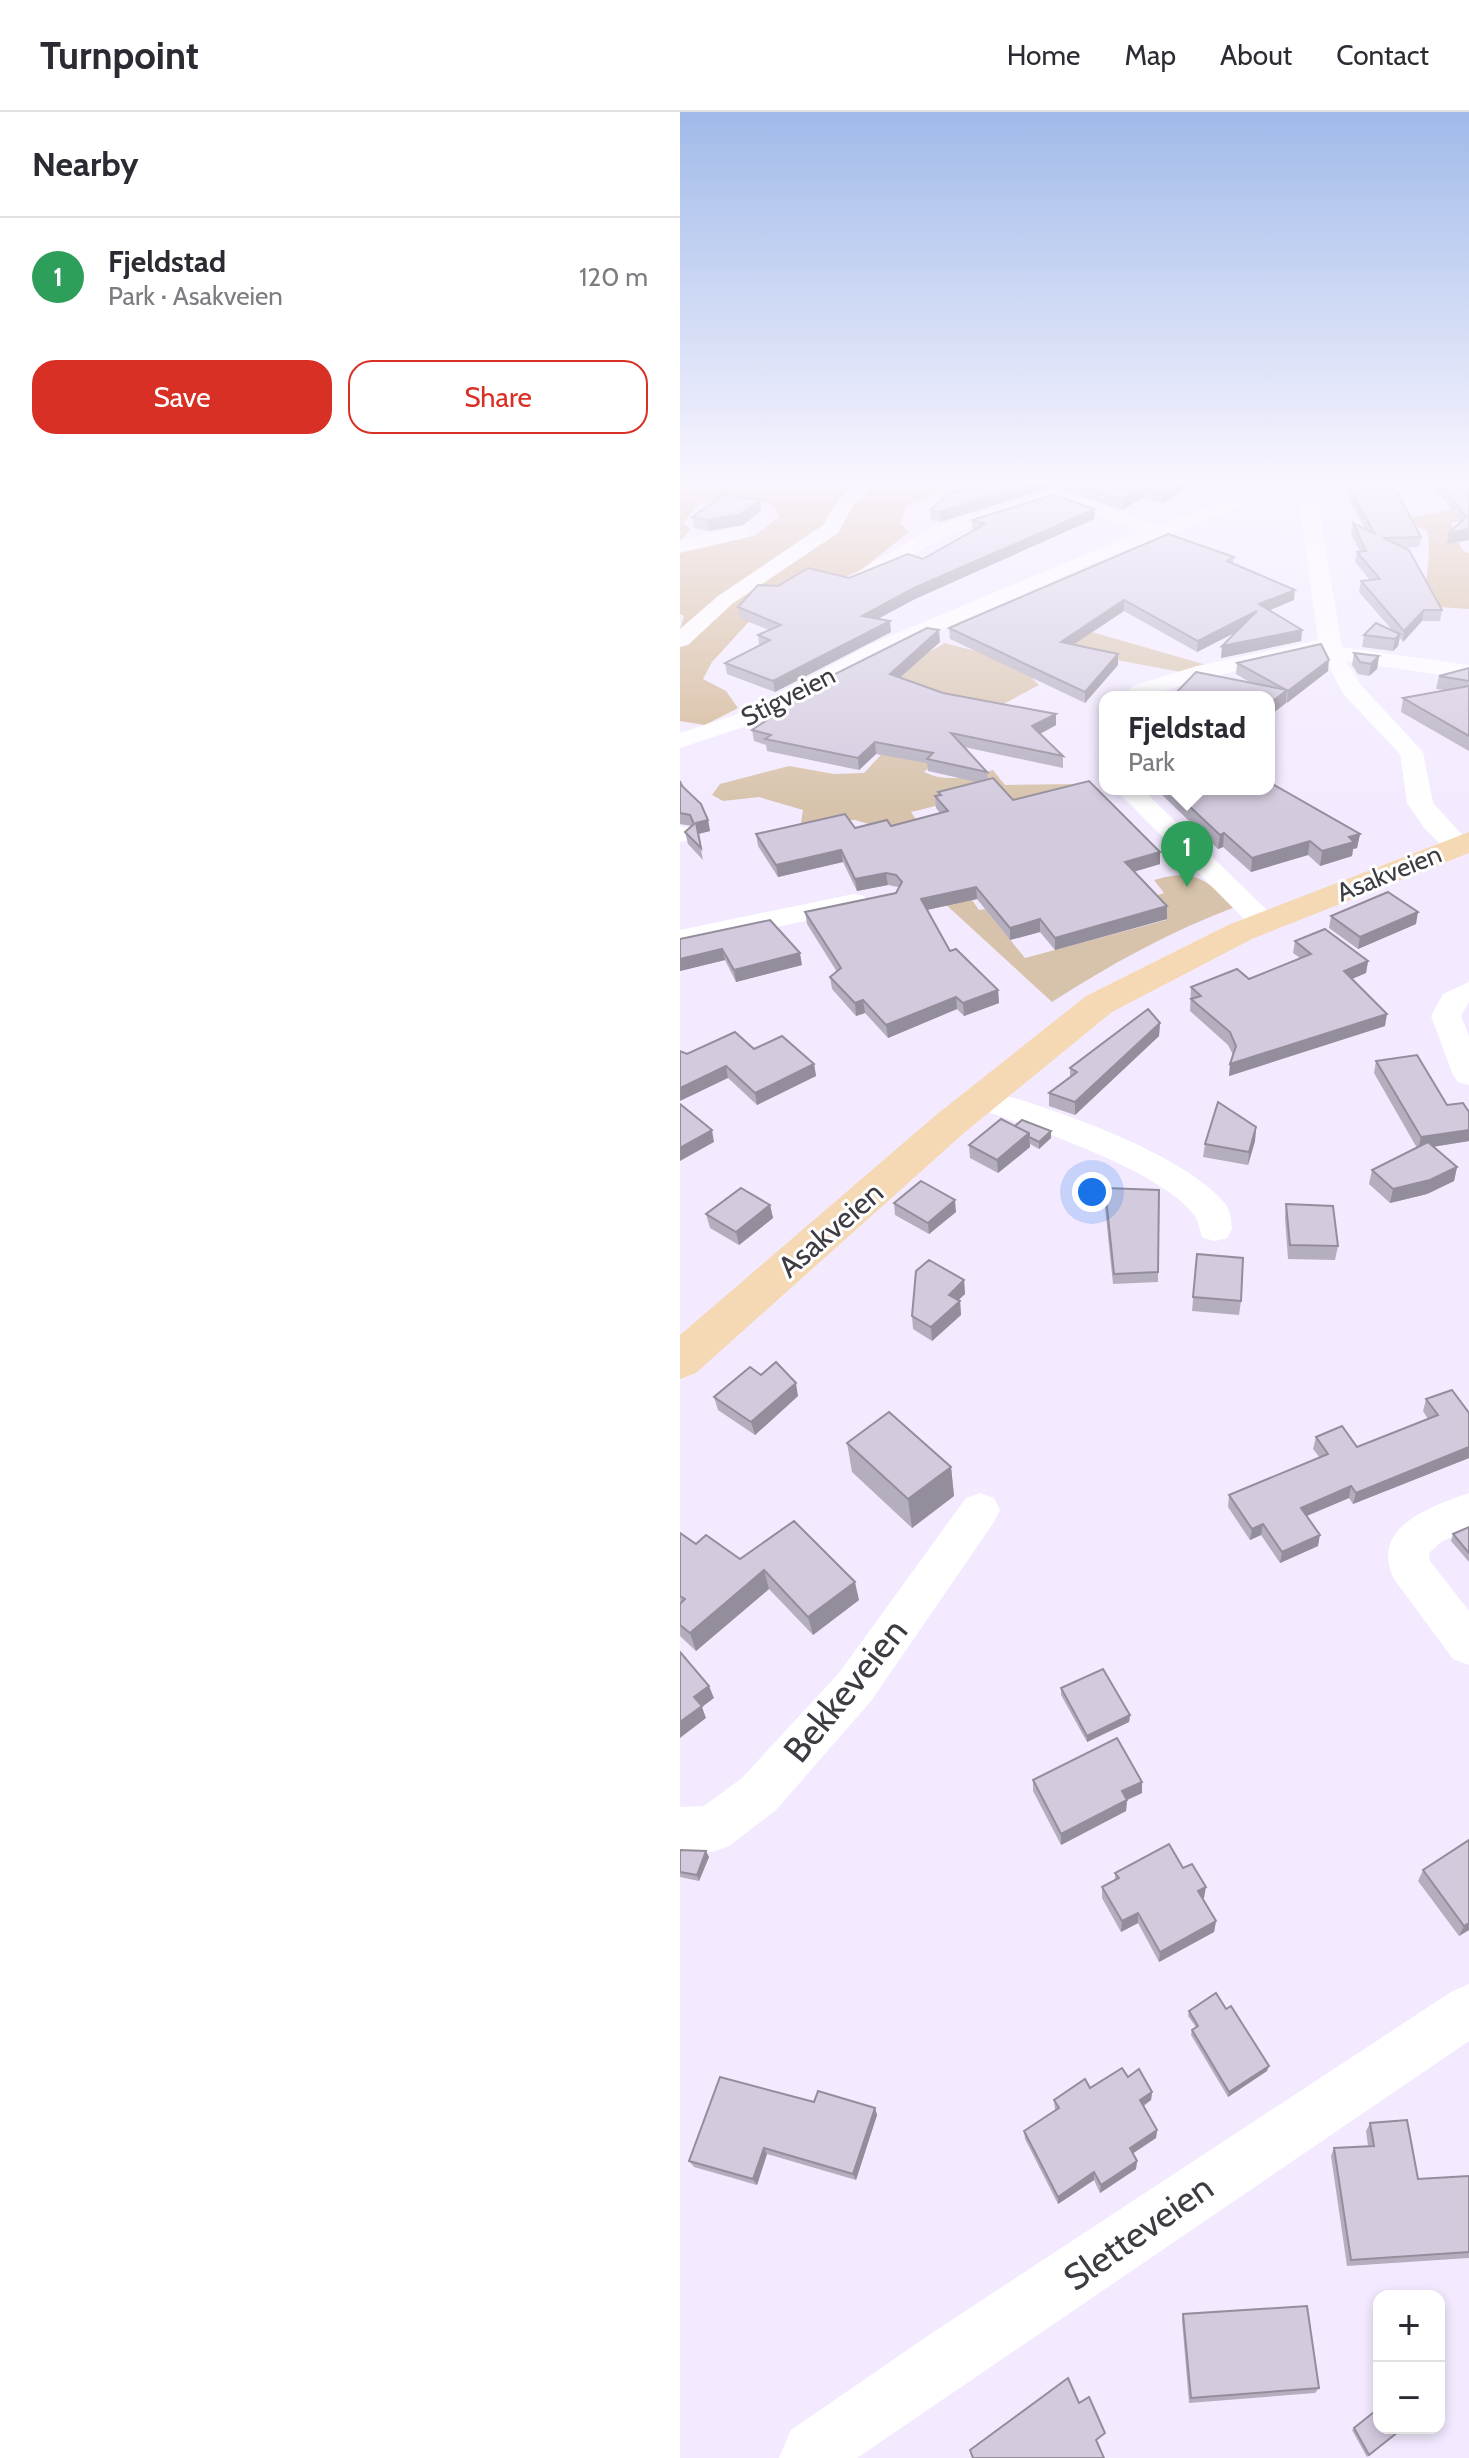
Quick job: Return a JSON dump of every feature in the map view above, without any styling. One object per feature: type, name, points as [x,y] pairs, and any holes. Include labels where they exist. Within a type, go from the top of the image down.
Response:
[{"type":"main road","name":"Asakveien","points":[[680,1361],[982,1099],[1099,1004],[1148,976],[1264,923],[1457,853]]},
{"type":"street","points":[[680,640],[736,592]]},
{"type":"street","name":"Stigveien","points":[[680,741],[754,716],[879,649],[1009,592]]},
{"type":"street","points":[[1324,592],[1331,648],[1348,688],[1411,752],[1415,760],[1417,795],[1423,808],[1457,853]]},
{"type":"street","points":[[1140,691],[1205,671],[1331,648],[1469,672]]},
{"type":"street","points":[[1134,795],[1264,923]]},
{"type":"street","points":[[680,939],[887,896]]},
{"type":"street","points":[[1469,991],[1457,996],[1447,1007],[1446,1016],[1469,1075]]},
{"type":"street","points":[[982,1099],[1073,1133],[1172,1181],[1213,1212],[1215,1229]]},
{"type":"street","name":"Bekkeveien","points":[[680,1830],[712,1829],[759,1794],[855,1687],[980,1510]]},
{"type":"street","points":[[1469,1510],[1426,1530],[1408,1546],[1409,1566],[1469,1645]]},
{"type":"street","name":"Sletteveien","points":[[810,2458],[956,2352],[1469,2010]]},
{"type":"shaded area","points":[[680,592],[776,592],[712,662],[703,679],[726,691],[738,708],[705,725],[680,721],[680,629],[684,616],[680,614]]},
{"type":"shaded area","points":[[1425,592],[1469,592],[1469,609],[1424,606]]},
{"type":"shaded area","points":[[959,617],[1001,618],[1071,646],[1092,632],[1210,666],[1181,672],[1101,657],[1032,678],[1039,685],[994,709],[924,772],[949,778],[993,770],[1005,785],[1081,784],[1013,809],[997,791],[911,812],[979,910],[985,909],[1025,958],[1166,920],[1147,899],[1164,893],[1154,880],[1180,875],[1199,878],[1235,907],[1141,950],[1052,1002],[930,890],[882,820],[882,828],[855,820],[801,823],[803,810],[759,797],[723,801],[712,795],[720,784],[789,766],[834,774],[864,773],[891,744],[877,697],[907,679],[858,664],[906,649],[929,652],[945,643],[983,653],[998,646],[948,621]]},
{"type":"building","points":[[751,592],[906,592],[862,616],[890,621],[773,681],[725,663],[770,640],[758,635],[781,625],[738,607]]},
{"type":"building","points":[[1032,592],[1289,592],[1259,604],[1302,630],[1222,646],[1257,611],[1198,641],[1124,600],[1061,642],[1118,654],[1085,692],[949,628]]},
{"type":"building","points":[[1371,592],[1432,592],[1442,610],[1424,610],[1404,631]]},
{"type":"building","points":[[1376,623],[1400,634],[1395,639],[1364,635]]},
{"type":"building","points":[[927,628],[939,630],[890,674],[943,693],[1056,714],[1032,726],[1063,756],[951,733],[987,772],[927,759],[933,753],[875,742],[858,758],[765,739],[771,735],[752,730],[807,693],[801,691]]},
{"type":"building","points":[[1321,644],[1329,660],[1288,691],[1237,663]]},
{"type":"building","points":[[1354,653],[1379,656],[1371,664],[1360,662]]},
{"type":"building","points":[[1469,668],[1469,681],[1439,676]]},
{"type":"building","points":[[1196,672],[1287,690],[1275,699],[1275,691],[1178,691]]},
{"type":"building","points":[[1469,686],[1469,736],[1403,698]]},
{"type":"building","points":[[993,778],[1013,800],[1089,781],[1099,795],[1103,795],[1160,852],[1125,862],[1167,906],[1055,938],[1040,919],[1010,928],[976,887],[921,899],[950,951],[956,949],[998,990],[963,1003],[956,997],[886,1025],[863,1000],[855,1003],[830,977],[841,968],[805,912],[896,893],[902,882],[896,875],[886,873],[855,879],[841,850],[776,865],[756,834],[845,814],[855,828],[887,820],[891,826],[948,811],[935,796],[941,795],[938,792]]},
{"type":"building","points":[[680,781],[701,804],[708,820],[696,823],[701,848],[685,832],[694,824],[690,815],[680,813]]},
{"type":"building","points":[[1275,785],[1360,834],[1349,837],[1354,842],[1322,851],[1310,841],[1252,858],[1224,833],[1220,835],[1177,795],[1275,795]]},
{"type":"building","points":[[1388,892],[1418,912],[1360,937],[1331,916]]},
{"type":"building","points":[[770,920],[800,953],[734,970],[722,949],[680,959],[680,939]]},
{"type":"building","points":[[1325,929],[1368,961],[1344,971],[1387,1014],[1230,1064],[1236,1046],[1230,1032],[1191,999],[1201,996],[1191,987],[1237,969],[1249,979],[1311,954],[1295,941]]},
{"type":"building","points":[[1148,1009],[1160,1023],[1075,1102],[1049,1093],[1077,1072],[1070,1068]]},
{"type":"building","points":[[735,1032],[754,1049],[782,1036],[814,1064],[755,1093],[726,1066],[680,1088],[680,1051],[687,1054]]},
{"type":"building","points":[[1417,1055],[1447,1105],[1463,1103],[1469,1112],[1469,1130],[1421,1137],[1376,1061]]},
{"type":"building","points":[[1218,1102],[1256,1127],[1249,1152],[1205,1144]]},
{"type":"building","points":[[680,1104],[712,1130],[680,1148]]},
{"type":"building","points":[[1001,1119],[1029,1133],[997,1160],[969,1145]]},
{"type":"building","points":[[1022,1120],[1051,1131],[1039,1142],[1015,1126]]},
{"type":"building","points":[[1428,1142],[1457,1167],[1430,1180],[1393,1189],[1372,1170]]},
{"type":"building","points":[[921,1181],[955,1200],[928,1223],[894,1203]]},
{"type":"building","points":[[741,1188],[770,1205],[736,1232],[706,1214]]},
{"type":"building","points":[[1105,1188],[1159,1190],[1158,1272],[1114,1274]]},
{"type":"building","points":[[1286,1204],[1333,1206],[1338,1246],[1290,1245]]},
{"type":"building","points":[[1197,1254],[1243,1258],[1241,1301],[1193,1297]]},
{"type":"building","points":[[929,1260],[964,1280],[949,1295],[960,1301],[931,1327],[912,1316],[916,1271]]},
{"type":"building","points":[[776,1362],[796,1383],[751,1422],[714,1397],[750,1367],[761,1375]]},
{"type":"building","points":[[1452,1390],[1469,1413],[1469,1447],[1356,1493],[1351,1486],[1301,1508],[1320,1535],[1282,1552],[1263,1524],[1252,1529],[1229,1495],[1328,1454],[1316,1437],[1342,1426],[1357,1447],[1438,1415],[1426,1399]]},
{"type":"building","points":[[889,1412],[951,1467],[908,1499],[847,1443]]},
{"type":"building","points":[[794,1521],[855,1582],[808,1617],[764,1570],[690,1633],[680,1625],[680,1604],[685,1599],[680,1596],[680,1533],[696,1544],[706,1535],[740,1559]]},
{"type":"building","points":[[1469,1527],[1469,1553],[1453,1534]]},
{"type":"building","points":[[680,1652],[709,1686],[694,1697],[702,1706],[680,1722]]},
{"type":"building","points":[[1103,1669],[1130,1715],[1087,1736],[1061,1688]]},
{"type":"building","points":[[1117,1738],[1142,1782],[1122,1791],[1127,1800],[1061,1834],[1033,1780]]},
{"type":"building","points":[[1469,1840],[1469,1923],[1464,1926],[1423,1870]]},
{"type":"building","points":[[1169,1844],[1183,1868],[1192,1864],[1206,1887],[1198,1891],[1216,1921],[1160,1952],[1138,1913],[1122,1921],[1102,1887],[1119,1878],[1115,1873]]},
{"type":"building","points":[[680,1850],[706,1851],[697,1875],[680,1872]]},
{"type":"building","points":[[1216,1993],[1226,2009],[1231,2006],[1269,2066],[1229,2092],[1192,2030],[1198,2026],[1189,2011]]},
{"type":"building","points":[[1122,2068],[1128,2077],[1139,2069],[1152,2092],[1140,2100],[1157,2130],[1130,2148],[1137,2161],[1101,2185],[1094,2172],[1058,2197],[1024,2131],[1059,2108],[1054,2100],[1085,2079],[1090,2088]]},
{"type":"building","points":[[720,2077],[814,2102],[818,2091],[875,2108],[853,2174],[764,2148],[753,2179],[689,2161]]},
{"type":"building","points":[[1407,2120],[1418,2179],[1469,2176],[1469,2252],[1351,2260],[1334,2148],[1374,2146],[1370,2123]]},
{"type":"building","points":[[1307,2306],[1319,2388],[1191,2398],[1183,2314]]},
{"type":"building","points":[[1068,2378],[1079,2403],[1089,2397],[1105,2433],[1096,2440],[1104,2458],[973,2458],[970,2450]]},
{"type":"building","points":[[1373,2413],[1373,2434],[1395,2434],[1369,2455],[1354,2428]]},
{"type":"place","name":"Fjeldstad","points":[[1187,887]]}]
